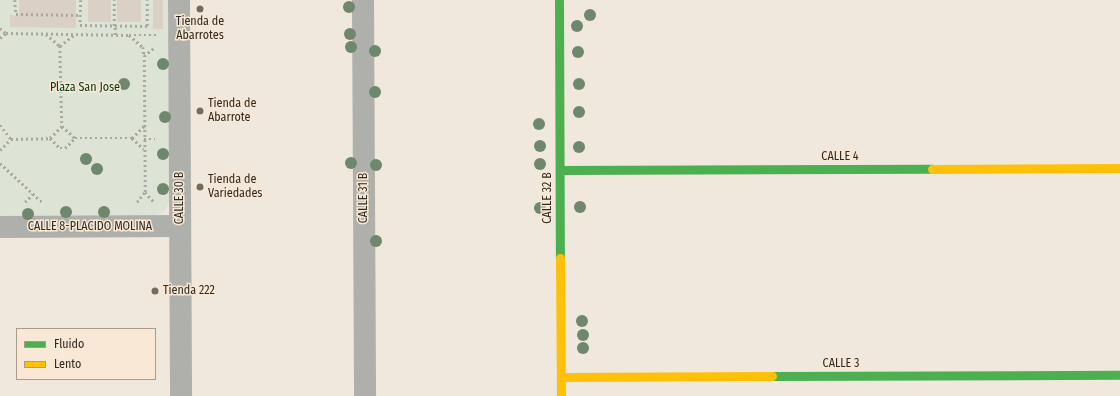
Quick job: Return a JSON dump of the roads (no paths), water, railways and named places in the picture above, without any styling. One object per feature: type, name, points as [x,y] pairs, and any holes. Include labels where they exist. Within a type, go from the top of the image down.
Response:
[{"type":"street","name":"CALLE 30 B","points":[[179,0],[181,396]]},
{"type":"street","name":"CALLE 31 B","points":[[363,0],[365,396]]},
{"type":"street","name":"CALLE 32 B","points":[[559,0],[561,396]]},
{"type":"street","name":"CALLE 4","points":[[560,170],[1120,168]]},
{"type":"street","name":"CALLE 8-PLACIDO MOLINA","points":[[0,227],[180,226]]},
{"type":"street","name":"CALLE 3","points":[[562,377],[1120,375]]},
{"type":"place","name":"Tienda de Abarrotes","points":[[200,9]]},
{"type":"place","name":"Tienda de Abarrote","points":[[200,111]]},
{"type":"place","name":"Tienda de Variedades","points":[[200,187]]},
{"type":"place","name":"Tienda 222","points":[[155,291]]},
{"type":"park label","name":"Plaza San Jose","points":[[85,88]]}]
